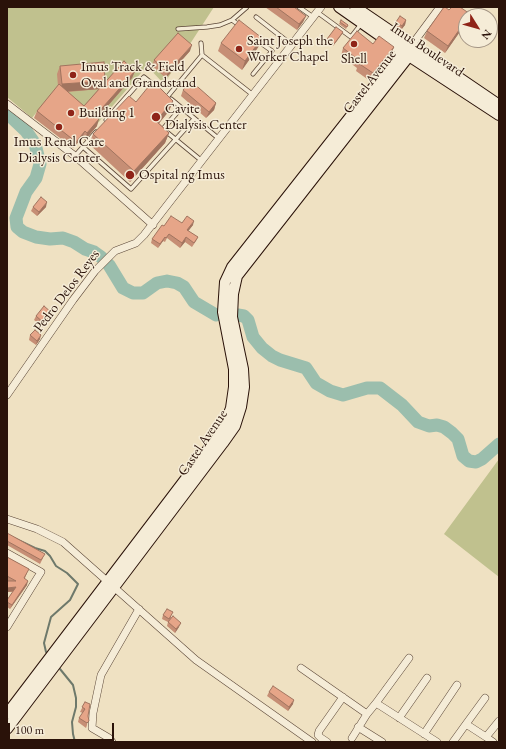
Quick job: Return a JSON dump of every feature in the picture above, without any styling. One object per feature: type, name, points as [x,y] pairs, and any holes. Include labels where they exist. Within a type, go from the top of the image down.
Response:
[{"type":"street","name":"Imus Boulevard","points":[[339,7],[407,51],[499,105]]},
{"type":"street","name":"Imus Boulevard","points":[[355,7],[407,51],[499,115]]},
{"type":"street","points":[[407,51],[440,7]]},
{"type":"street","name":"Pedro Delos Reyes","points":[[7,395],[73,300],[101,265],[110,255],[123,247],[136,243],[153,225],[317,12]]},
{"type":"street","name":"Castel Avenue","points":[[7,729],[219,434],[229,416],[233,398],[234,369],[223,312],[225,282],[230,270],[407,51]]},
{"type":"street","points":[[7,104],[75,156],[153,225]]},
{"type":"street","points":[[7,519],[37,529],[63,542],[196,660],[312,742]]},
{"type":"street","points":[[7,553],[41,572],[7,627]]},
{"type":"street","name":"Castel Avenue","points":[[7,714],[111,584]]},
{"type":"street","points":[[112,742],[109,738],[92,728],[93,713],[101,675],[139,609]]},
{"type":"street","points":[[352,738],[367,714],[410,658]]},
{"type":"street","points":[[302,668],[367,714]]},
{"type":"street","points":[[399,718],[427,678]]},
{"type":"street","points":[[424,734],[457,685]]},
{"type":"street","points":[[328,742],[318,735],[319,731],[342,697]]},
{"type":"street","points":[[454,742],[485,698]]},
{"type":"street","points":[[376,703],[437,742]]},
{"type":"street","points":[[486,737],[499,721]]},
{"type":"street","points":[[466,724],[493,742]]},
{"type":"street","points":[[358,727],[382,742]]},
{"type":"lane","points":[[178,29],[220,25],[232,20],[247,7]]},
{"type":"lane","points":[[299,7],[305,12],[317,12],[352,37],[362,23]]},
{"type":"lane","points":[[305,12],[309,7]]},
{"type":"lane","points":[[256,17],[292,45]]},
{"type":"lane","points":[[232,20],[244,29]]},
{"type":"lane","points":[[253,74],[272,51],[255,38]]},
{"type":"lane","points":[[168,96],[202,55],[201,43]]},
{"type":"lane","points":[[202,55],[253,95]]},
{"type":"lane","points":[[103,123],[144,77],[219,139]]},
{"type":"lane","points":[[181,108],[163,129],[202,161]]},
{"type":"lane","points":[[83,147],[131,188],[194,119]]},
{"type":"lane","points":[[75,156],[98,129]]},
{"type":"green space","name":"Imus Track & Field Oval and Grandstand","points":[[7,7],[214,7],[164,84],[147,66],[85,138],[44,103],[32,118],[7,97]]},
{"type":"green space","points":[[499,459],[499,577],[444,534]]},
{"type":"building","points":[[276,7],[294,7],[306,16],[299,24]]},
{"type":"building","points":[[444,7],[449,10],[452,7],[461,8],[458,8],[458,32],[448,46],[427,31]]},
{"type":"building","points":[[400,16],[406,20],[402,26],[396,22]]},
{"type":"building","name":"Saint Joseph the Worker Chapel","points":[[239,20],[262,38],[245,61],[221,43]]},
{"type":"building","points":[[341,20],[348,25],[347,27],[340,22]]},
{"type":"building","points":[[336,27],[343,32],[334,44],[327,39]]},
{"type":"building","points":[[357,31],[373,44],[379,36],[394,47],[373,73],[358,63],[360,61],[343,48]]},
{"type":"building","points":[[178,33],[192,45],[168,72],[154,60]]},
{"type":"building","points":[[124,61],[135,71],[95,116],[99,119],[87,133],[85,131],[76,142],[37,111],[59,84],[84,106]]},
{"type":"building","points":[[104,62],[105,81],[62,84],[60,66]]},
{"type":"building","points":[[153,81],[173,101],[156,121],[169,133],[134,171],[93,134],[129,96],[136,102]]},
{"type":"building","points":[[191,81],[216,103],[209,112],[183,90]]},
{"type":"building","points":[[41,197],[47,202],[39,212],[33,207]]},
{"type":"building","points":[[171,216],[182,223],[187,216],[194,221],[187,230],[198,237],[194,243],[186,237],[182,243],[169,234],[160,244],[152,239],[162,225],[164,226]]},
{"type":"building","points":[[44,306],[52,313],[44,323],[36,316]]},
{"type":"building","points":[[35,330],[41,335],[37,341],[30,335]]},
{"type":"building","points":[[7,533],[45,554],[41,560],[7,541]]},
{"type":"building","points":[[7,557],[29,569],[24,578],[28,581],[12,605],[7,602],[7,600],[16,587],[7,588],[7,581],[16,581],[7,576]]},
{"type":"building","points":[[167,609],[173,612],[169,619],[163,615]]},
{"type":"building","points":[[173,616],[181,623],[176,629],[168,622]]},
{"type":"building","points":[[273,686],[294,700],[289,707],[269,692]]},
{"type":"building","points":[[85,702],[90,704],[88,716],[89,721],[87,723],[79,718],[85,709],[82,707]]},
{"type":"waterway","points":[[7,113],[26,131],[35,144],[40,164],[36,178],[26,192],[16,218],[17,227],[23,232],[36,237],[50,239],[63,238],[94,252],[109,265],[123,288],[133,293],[143,293],[157,283],[167,281],[177,283],[184,287],[194,302],[216,315]]},
{"type":"waterway","points":[[238,315],[244,316],[248,320],[253,337],[262,348],[272,356],[306,368],[316,383],[330,391],[343,395],[367,388],[380,388],[402,405],[418,422],[429,426],[437,425],[444,427],[452,433],[458,439],[463,456],[469,461],[476,462],[482,459],[499,444]]},
{"type":"waterway","points":[[14,538],[45,551],[56,566],[67,573],[78,584],[70,600],[51,617],[44,643],[46,652]]},
{"type":"waterway","points":[[60,669],[73,685],[76,698],[76,707],[72,722],[75,742]]},
{"type":"place","name":"Shell","points":[[354,44]]},
{"type":"place","name":"Saint Joseph the Worker Chapel","points":[[239,49]]},
{"type":"place","name":"Imus Track & Field Oval and Grandstand","points":[[73,75]]},
{"type":"place","name":"Building 1","points":[[71,113]]},
{"type":"place","name":"Cavite Dialysis Center","points":[[156,117]]},
{"type":"place","name":"Imus Renal Care Dialysis Center","points":[[59,127]]},
{"type":"place","name":"Ospital ng Imus","points":[[130,175]]}]
